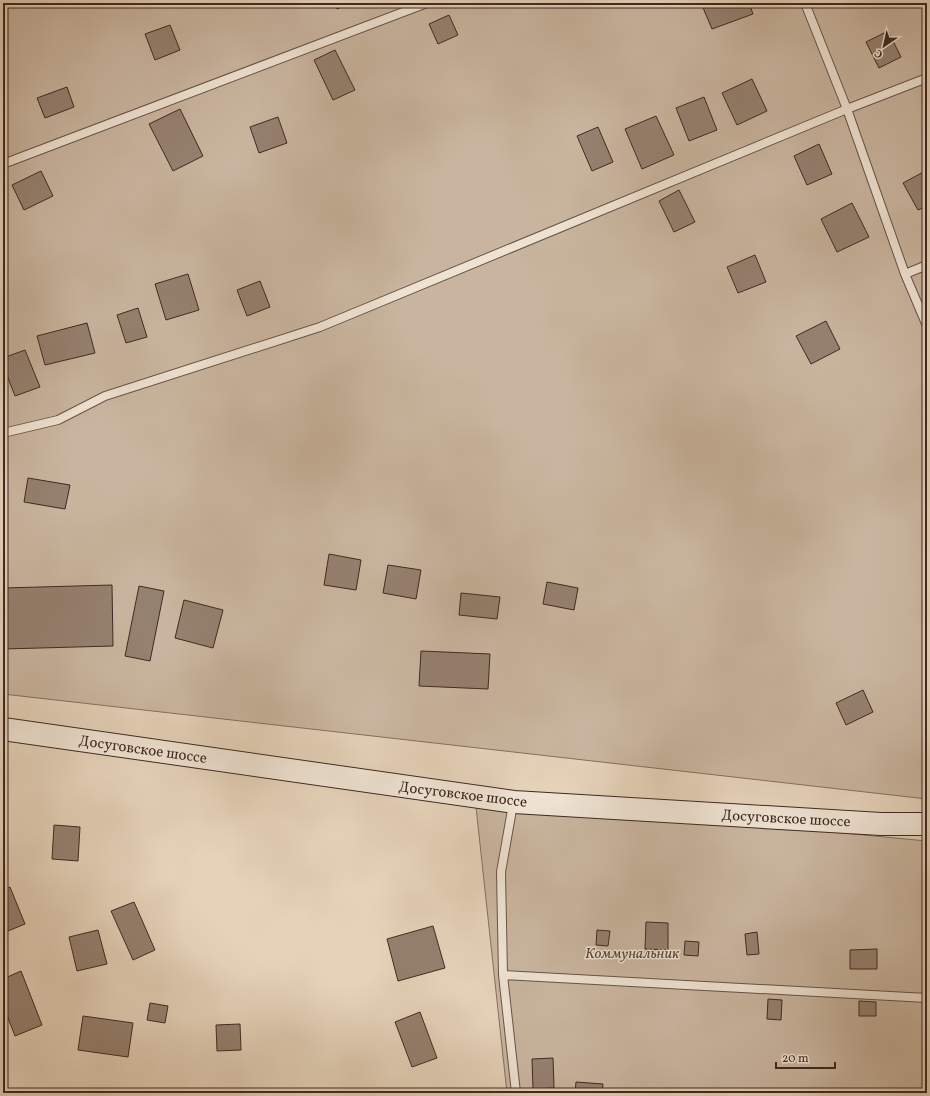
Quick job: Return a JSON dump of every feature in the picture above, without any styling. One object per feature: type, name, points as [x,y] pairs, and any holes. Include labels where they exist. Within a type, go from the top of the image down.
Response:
[{"type":"main road","name":"Досуговское шоссе","points":[[3,729],[514,802],[881,824],[927,824]]},
{"type":"lane","points":[[3,164],[427,3]]},
{"type":"lane","points":[[806,3],[847,109],[904,274],[927,326]]},
{"type":"lane","points":[[3,433],[58,420],[105,396],[320,327],[847,109],[927,78]]},
{"type":"lane","points":[[904,274],[927,265]]},
{"type":"lane","points":[[514,802],[501,872],[503,975],[516,1093]]},
{"type":"lane","points":[[503,975],[927,998]]},
{"type":"green space","points":[[3,3],[927,3],[927,799],[3,694]]},
{"type":"green space","name":"Коммунальник","points":[[475,798],[927,841],[927,1093],[507,1093]]},
{"type":"building","points":[[335,3],[351,3],[337,9]]},
{"type":"building","points":[[701,3],[749,3],[753,14],[712,29]]},
{"type":"building","points":[[449,15],[458,35],[438,44],[429,24]]},
{"type":"building","points":[[170,25],[180,50],[155,60],[145,34]]},
{"type":"building","points":[[888,31],[901,57],[879,68],[866,42]]},
{"type":"building","points":[[335,50],[355,90],[333,100],[314,60]]},
{"type":"building","points":[[752,79],[767,111],[737,125],[722,93]]},
{"type":"building","points":[[67,87],[74,107],[45,118],[37,98]]},
{"type":"building","points":[[704,97],[717,130],[689,141],[676,108]]},
{"type":"building","points":[[180,109],[203,156],[173,171],[149,124]]},
{"type":"building","points":[[656,116],[674,155],[642,169],[625,129]]},
{"type":"building","points":[[278,117],[287,143],[259,153],[250,127]]},
{"type":"building","points":[[598,127],[613,162],[592,171],[577,136]]},
{"type":"building","points":[[819,144],[832,174],[807,185],[794,156]]},
{"type":"building","points":[[927,170],[927,206],[918,210],[903,183]]},
{"type":"building","points":[[41,171],[53,196],[24,210],[12,185]]},
{"type":"building","points":[[679,190],[695,222],[674,232],[659,201]]},
{"type":"building","points":[[852,203],[869,237],[837,252],[821,219]]},
{"type":"building","points":[[755,255],[766,282],[738,293],[727,267]]},
{"type":"building","points":[[188,274],[199,310],[166,320],[155,284]]},
{"type":"building","points":[[260,281],[270,307],[247,316],[237,290]]},
{"type":"building","points":[[138,308],[147,337],[126,343],[117,315]]},
{"type":"building","points":[[826,321],[840,349],[811,364],[796,336]]},
{"type":"building","points":[[87,323],[95,353],[45,365],[37,336]]},
{"type":"building","points":[[25,350],[40,387],[15,396],[3,365],[3,358]]},
{"type":"building","points":[[28,478],[70,485],[65,509],[24,502]]},
{"type":"building","points":[[329,554],[361,560],[356,590],[324,585]]},
{"type":"building","points":[[388,565],[421,570],[416,599],[383,593]]},
{"type":"building","points":[[547,582],[578,588],[574,610],[543,604]]},
{"type":"building","points":[[112,585],[113,646],[3,649],[3,588]]},
{"type":"building","points":[[139,586],[164,591],[150,661],[125,656]]},
{"type":"building","points":[[461,593],[500,597],[497,619],[459,615]]},
{"type":"building","points":[[184,600],[223,610],[213,648],[175,638]]},
{"type":"building","points":[[421,651],[490,654],[488,689],[419,686]]},
{"type":"building","points":[[863,690],[873,712],[846,725],[836,703]]},
{"type":"building","points":[[54,825],[80,827],[78,861],[52,859]]},
{"type":"building","points":[[10,887],[25,924],[3,933],[3,890]]},
{"type":"building","points":[[134,902],[155,950],[133,960],[111,911]]},
{"type":"building","points":[[646,922],[668,923],[668,950],[645,949]]},
{"type":"building","points":[[433,926],[445,968],[398,981],[387,939]]},
{"type":"building","points":[[98,930],[107,964],[77,971],[69,937]]},
{"type":"building","points":[[597,930],[610,931],[608,946],[596,945]]},
{"type":"building","points":[[757,932],[759,954],[747,955],[745,934]]},
{"type":"building","points":[[685,941],[699,942],[698,956],[684,955]]},
{"type":"building","points":[[877,949],[877,969],[850,969],[850,950]]},
{"type":"building","points":[[21,971],[42,1025],[15,1036],[3,1005],[3,979]]},
{"type":"building","points":[[768,999],[782,1000],[781,1020],[767,1019]]},
{"type":"building","points":[[859,1001],[876,1002],[876,1016],[859,1016]]},
{"type":"building","points":[[150,1003],[168,1006],[165,1023],[147,1020]]},
{"type":"building","points":[[420,1012],[437,1058],[412,1067],[395,1022]]},
{"type":"building","points":[[83,1016],[133,1023],[128,1057],[78,1050]]},
{"type":"building","points":[[240,1024],[241,1050],[217,1051],[216,1025]]},
{"type":"building","points":[[553,1058],[554,1088],[533,1089],[532,1059]]},
{"type":"building","points":[[576,1082],[603,1084],[602,1093],[575,1093]]}]
